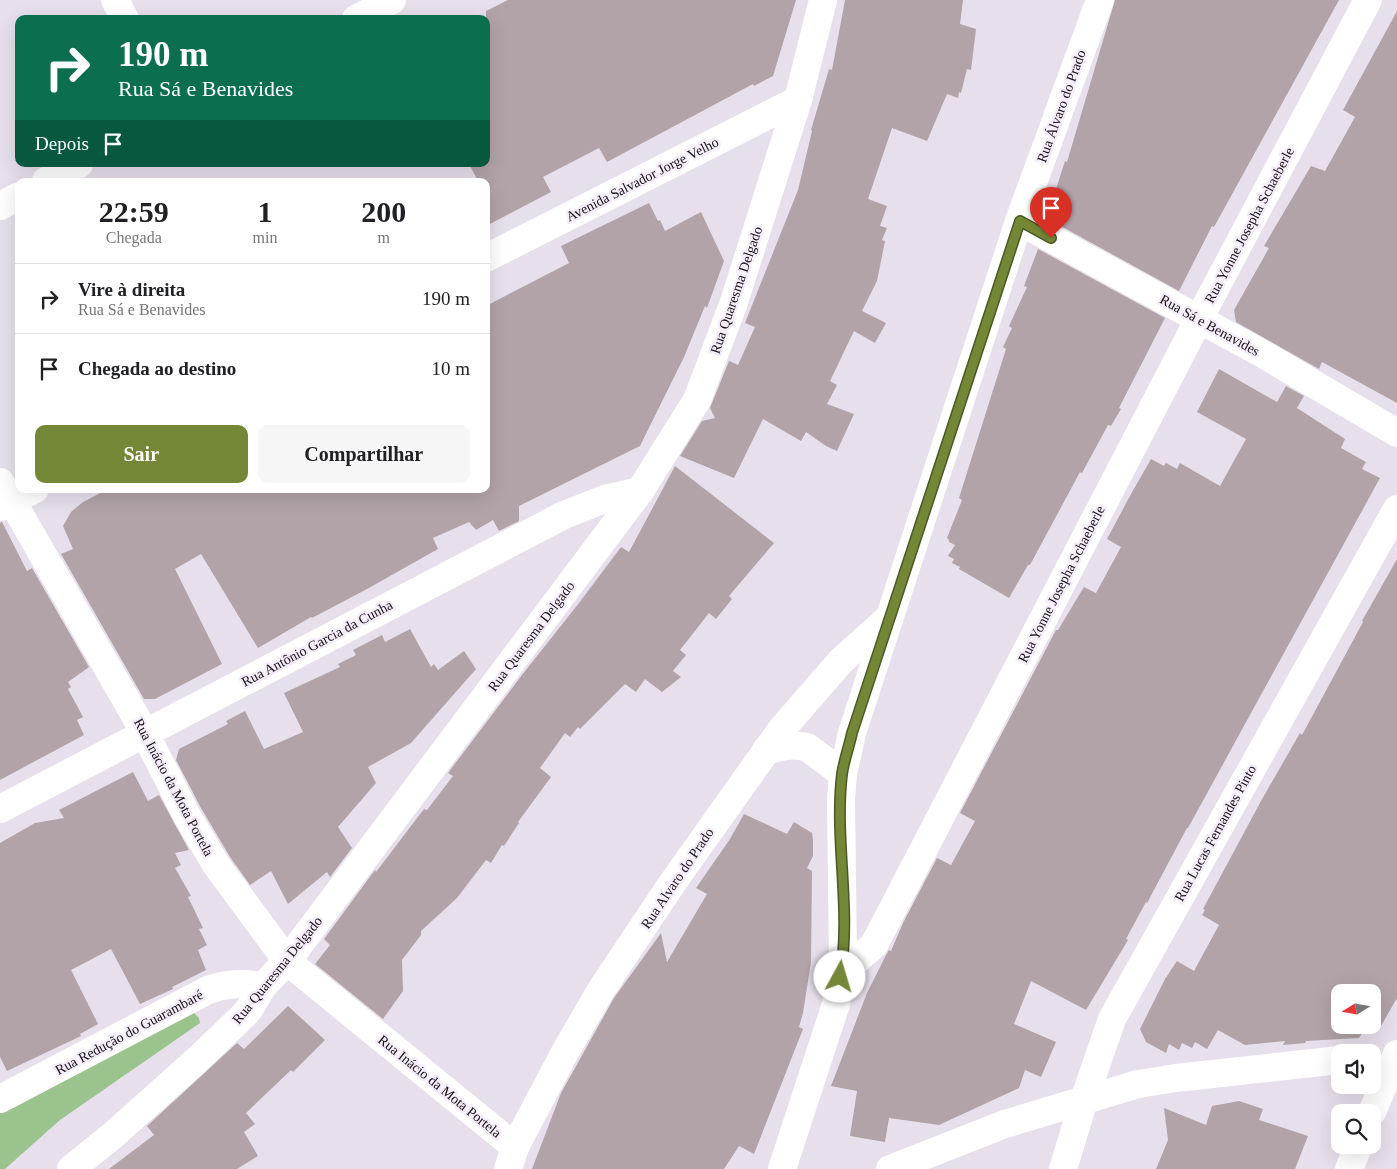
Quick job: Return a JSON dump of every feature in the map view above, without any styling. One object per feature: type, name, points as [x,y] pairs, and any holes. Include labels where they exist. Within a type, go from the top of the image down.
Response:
[{"type":"street","points":[[115,0],[123,15]]},
{"type":"street","points":[[364,15],[392,0]]},
{"type":"street","name":"Rua Quaresma Delgado","points":[[71,1169],[112,1136],[196,1061],[250,1008],[262,986],[287,961],[640,491],[697,400],[734,302],[798,100],[823,0]]},
{"type":"street","name":"Rua Álvaro do Prado","points":[[843,964],[842,774],[852,733],[1020,221],[1100,0]]},
{"type":"street","name":"Rua Yonne Josepha Schaeberle","points":[[843,964],[854,962],[874,945],[1199,319],[1368,0]]},
{"type":"street","name":"Avenida Salvador Jorge Velho","points":[[490,256],[798,100]]},
{"type":"street","points":[[52,178],[73,167]]},
{"type":"street","points":[[0,206],[15,198]]},
{"type":"street","name":"Rua Sá e Benavides","points":[[1020,221],[1263,354],[1397,433]]},
{"type":"street","name":"Rua Antônio Garcia da Cunha","points":[[0,809],[564,515],[605,499],[640,491]]},
{"type":"street","name":"Rua Inácio da Mota Portela","points":[[12,495],[145,733],[187,816],[217,866],[287,961],[511,1158]]},
{"type":"street","name":"Rua Lucas Fernandes Pinto","points":[[1063,1169],[1084,1100],[1112,1019],[1120,1003],[1397,509]]},
{"type":"street","name":"Rua Alvaro do Prado","points":[[511,1158],[564,1054],[601,990],[671,884],[781,730],[841,661],[890,618]]},
{"type":"street","points":[[766,750],[792,745],[807,747],[842,774]]},
{"type":"street","points":[[782,1169],[836,1004],[843,964]]},
{"type":"street","name":"Rua Redução do Guarambaré","points":[[0,1099],[208,990],[222,984],[243,983],[262,986]]},
{"type":"street","points":[[1375,1104],[1391,1056]]},
{"type":"street","points":[[890,1169],[1005,1124],[1138,1084],[1331,1061]]},
{"type":"street","points":[[1349,1169],[1355,1154]]},
{"type":"green space","points":[[193,1012],[199,1018],[200,1023],[60,1120],[5,1169],[0,1169],[0,1113]]},
{"type":"building","points":[[508,0],[796,0],[773,76],[754,86],[753,84],[607,162],[599,148],[543,177],[551,192],[490,224],[490,178],[476,178],[471,167],[490,167],[490,15],[486,15],[486,11]]},
{"type":"building","points":[[845,0],[963,0],[960,24],[976,29],[971,70],[967,69],[958,98],[947,94],[927,141],[892,128],[868,199],[887,206],[880,226],[887,228],[882,240],[885,241],[877,281],[862,311],[886,323],[875,343],[854,331],[830,381],[837,385],[827,404],[854,414],[837,451],[806,432],[801,441],[763,419],[734,478],[680,456],[702,421],[715,418],[710,408],[729,361],[738,365],[755,327],[745,323],[798,190],[811,130],[829,69],[832,70]]},
{"type":"building","points":[[1115,0],[1339,0],[1214,227],[1212,226],[1179,291],[1048,219]]},
{"type":"building","points":[[1397,11],[1397,403],[1322,362],[1319,369],[1236,322],[1234,310],[1269,248],[1264,246],[1311,166],[1325,171],[1355,117],[1343,110]]},
{"type":"building","points":[[649,203],[665,231],[701,212],[724,261],[707,308],[705,306],[684,357],[640,446],[519,506],[519,521],[499,531],[493,520],[476,530],[469,522],[433,538],[438,549],[367,589],[311,617],[258,648],[201,554],[175,569],[222,664],[155,699],[144,699],[61,554],[73,549],[63,526],[71,512],[83,502],[100,493],[490,493],[490,304],[569,263],[561,246]]},
{"type":"building","points":[[1038,249],[1165,318],[1119,408],[1121,409],[1111,426],[1108,425],[1082,473],[1080,472],[1030,565],[1028,565],[1009,598],[952,563],[954,559],[948,556],[955,545],[949,542],[947,538],[962,500],[959,498],[1006,349],[1003,347],[1012,328],[1009,326],[1027,287],[1024,286]]},
{"type":"building","points":[[1219,369],[1277,402],[1286,386],[1304,396],[1297,408],[1345,439],[1341,448],[1366,462],[1362,469],[1380,478],[1146,902],[1126,939],[1128,940],[1086,1010],[1031,981],[1014,1024],[1056,1042],[1041,1077],[1025,1070],[1019,1088],[939,1125],[889,1118],[885,1142],[850,1136],[857,1091],[831,1086],[867,993],[886,955],[889,950],[891,951],[903,923],[937,858],[951,865],[975,821],[960,813],[1056,630],[1058,630],[1084,587],[1096,593],[1121,547],[1107,539],[1131,494],[1151,459],[1164,466],[1166,463],[1177,469],[1180,463],[1220,486],[1246,439],[1197,412]]},
{"type":"building","points":[[675,466],[774,543],[729,596],[732,599],[716,619],[709,613],[680,650],[686,655],[673,671],[681,677],[662,692],[645,679],[636,692],[625,684],[580,729],[578,727],[570,737],[565,733],[540,768],[551,777],[518,822],[504,846],[502,845],[491,863],[486,860],[457,898],[421,931],[421,935],[402,960],[403,991],[383,1019],[315,964],[330,945],[324,939],[375,870],[376,872],[424,809],[427,810],[453,776],[448,773],[621,547],[629,552]]},
{"type":"building","points":[[2,522],[27,571],[32,568],[89,667],[68,682],[71,687],[68,689],[83,717],[77,720],[84,735],[0,780],[0,523]]},
{"type":"building","points":[[1397,559],[1397,998],[1381,1026],[1381,984],[1331,984],[1331,1034],[1361,1034],[1359,1038],[1306,1041],[1305,1043],[1283,1045],[1285,1041],[1245,1045],[1218,1030],[1207,1049],[1195,1042],[1192,1048],[1182,1043],[1179,1050],[1169,1044],[1166,1053],[1146,1042],[1140,1029],[1165,979],[1177,961],[1194,971],[1219,925],[1202,915],[1205,910],[1203,909],[1261,801],[1300,733],[1302,735]]},
{"type":"building","points":[[410,629],[431,667],[434,664],[438,670],[464,651],[476,669],[411,743],[368,767],[376,783],[338,827],[352,848],[330,877],[327,872],[288,904],[271,871],[250,885],[230,857],[201,808],[176,760],[179,749],[228,724],[226,721],[245,711],[264,749],[303,732],[284,693],[340,667],[338,664],[356,655],[353,650],[382,635],[385,642]]},
{"type":"building","points":[[133,772],[148,801],[159,795],[189,850],[175,853],[181,865],[175,868],[191,896],[188,897],[203,928],[199,929],[207,945],[198,950],[206,970],[172,987],[173,989],[140,1004],[111,949],[71,970],[98,1024],[80,1034],[81,1036],[7,1071],[0,1057],[0,843],[35,823],[64,818],[59,810]]},
{"type":"building","points":[[744,814],[787,834],[794,822],[812,833],[813,841],[813,856],[807,868],[812,871],[811,962],[799,1027],[803,1029],[754,1154],[739,1146],[724,1169],[532,1169],[561,1093],[614,998],[661,933],[667,962],[707,894],[696,888],[730,839]]},
{"type":"building","points":[[288,1006],[325,1040],[293,1072],[291,1070],[246,1113],[255,1124],[244,1132],[258,1156],[237,1169],[109,1169],[154,1135],[147,1126],[237,1043],[244,1049]]},
{"type":"building","points":[[1239,1101],[1263,1109],[1259,1120],[1308,1136],[1295,1169],[1156,1169],[1168,1140],[1164,1108],[1206,1125],[1212,1106]]},
{"type":"route","points":[[840,977],[843,964],[842,774],[852,733],[1020,221],[1051,238]]}]
